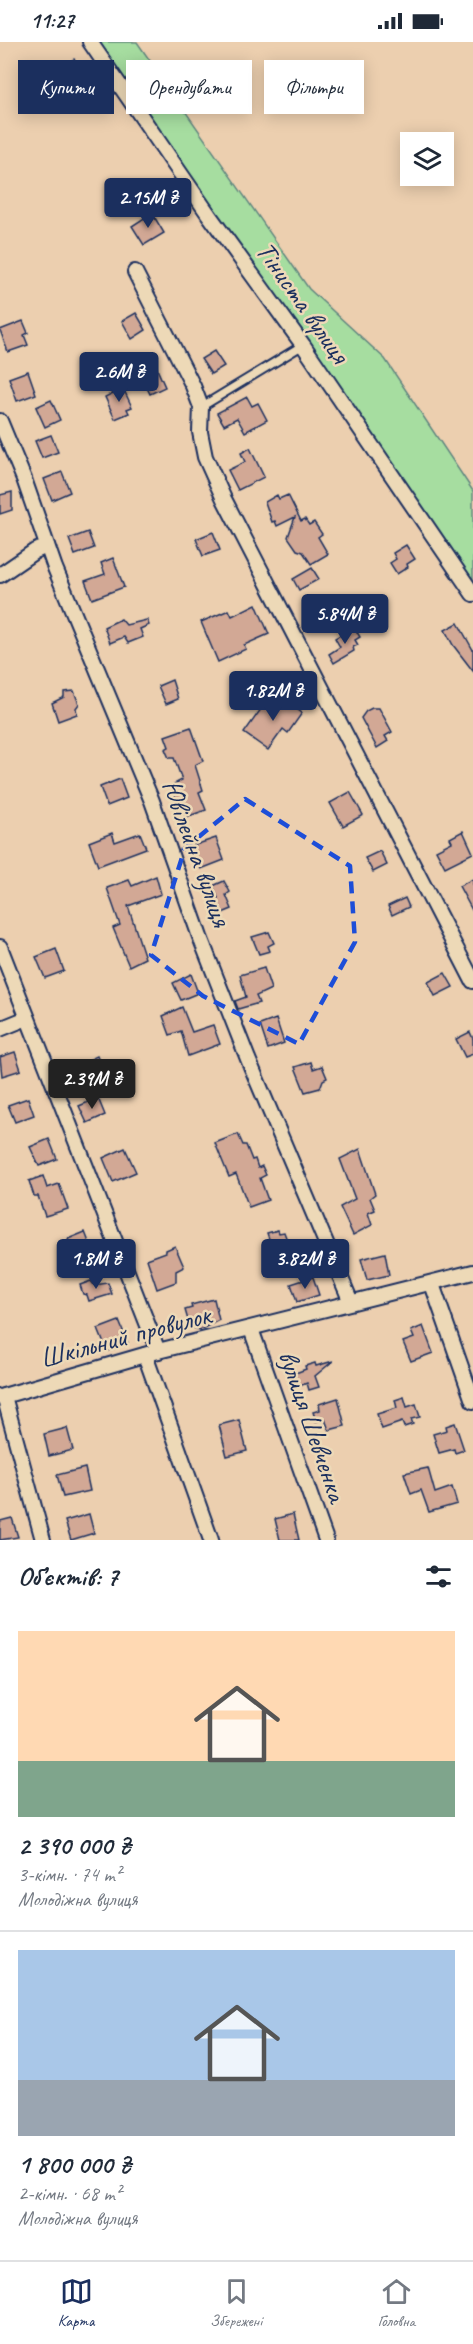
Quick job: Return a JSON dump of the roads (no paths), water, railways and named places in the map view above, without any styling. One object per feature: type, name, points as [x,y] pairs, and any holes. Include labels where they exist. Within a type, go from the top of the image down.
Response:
[{"type":"street","name":"Тіниста вулиця","points":[[90,42],[209,215],[303,345],[473,594]]},
{"type":"street","points":[[135,272],[194,386],[201,407],[200,432],[205,457],[224,499],[473,981]]},
{"type":"street","name":"Ювілейна вулиця","points":[[0,421],[24,479],[47,546],[152,801],[200,937],[248,1059],[351,1302]]},
{"type":"street","points":[[0,575],[35,551],[47,546]]},
{"type":"street","points":[[0,948],[151,1353],[211,1540]]},
{"type":"street","points":[[0,1029],[27,1018]]},
{"type":"street","name":"Шкільний провулок","points":[[2,1397],[151,1353],[473,1272]]},
{"type":"street","points":[[432,1284],[473,1401]]},
{"type":"street","name":"вулиця Шевченка","points":[[251,1329],[326,1540]]},
{"type":"street","points":[[2,1397],[43,1540]]},
{"type":"lane","points":[[201,407],[303,345]]}]
